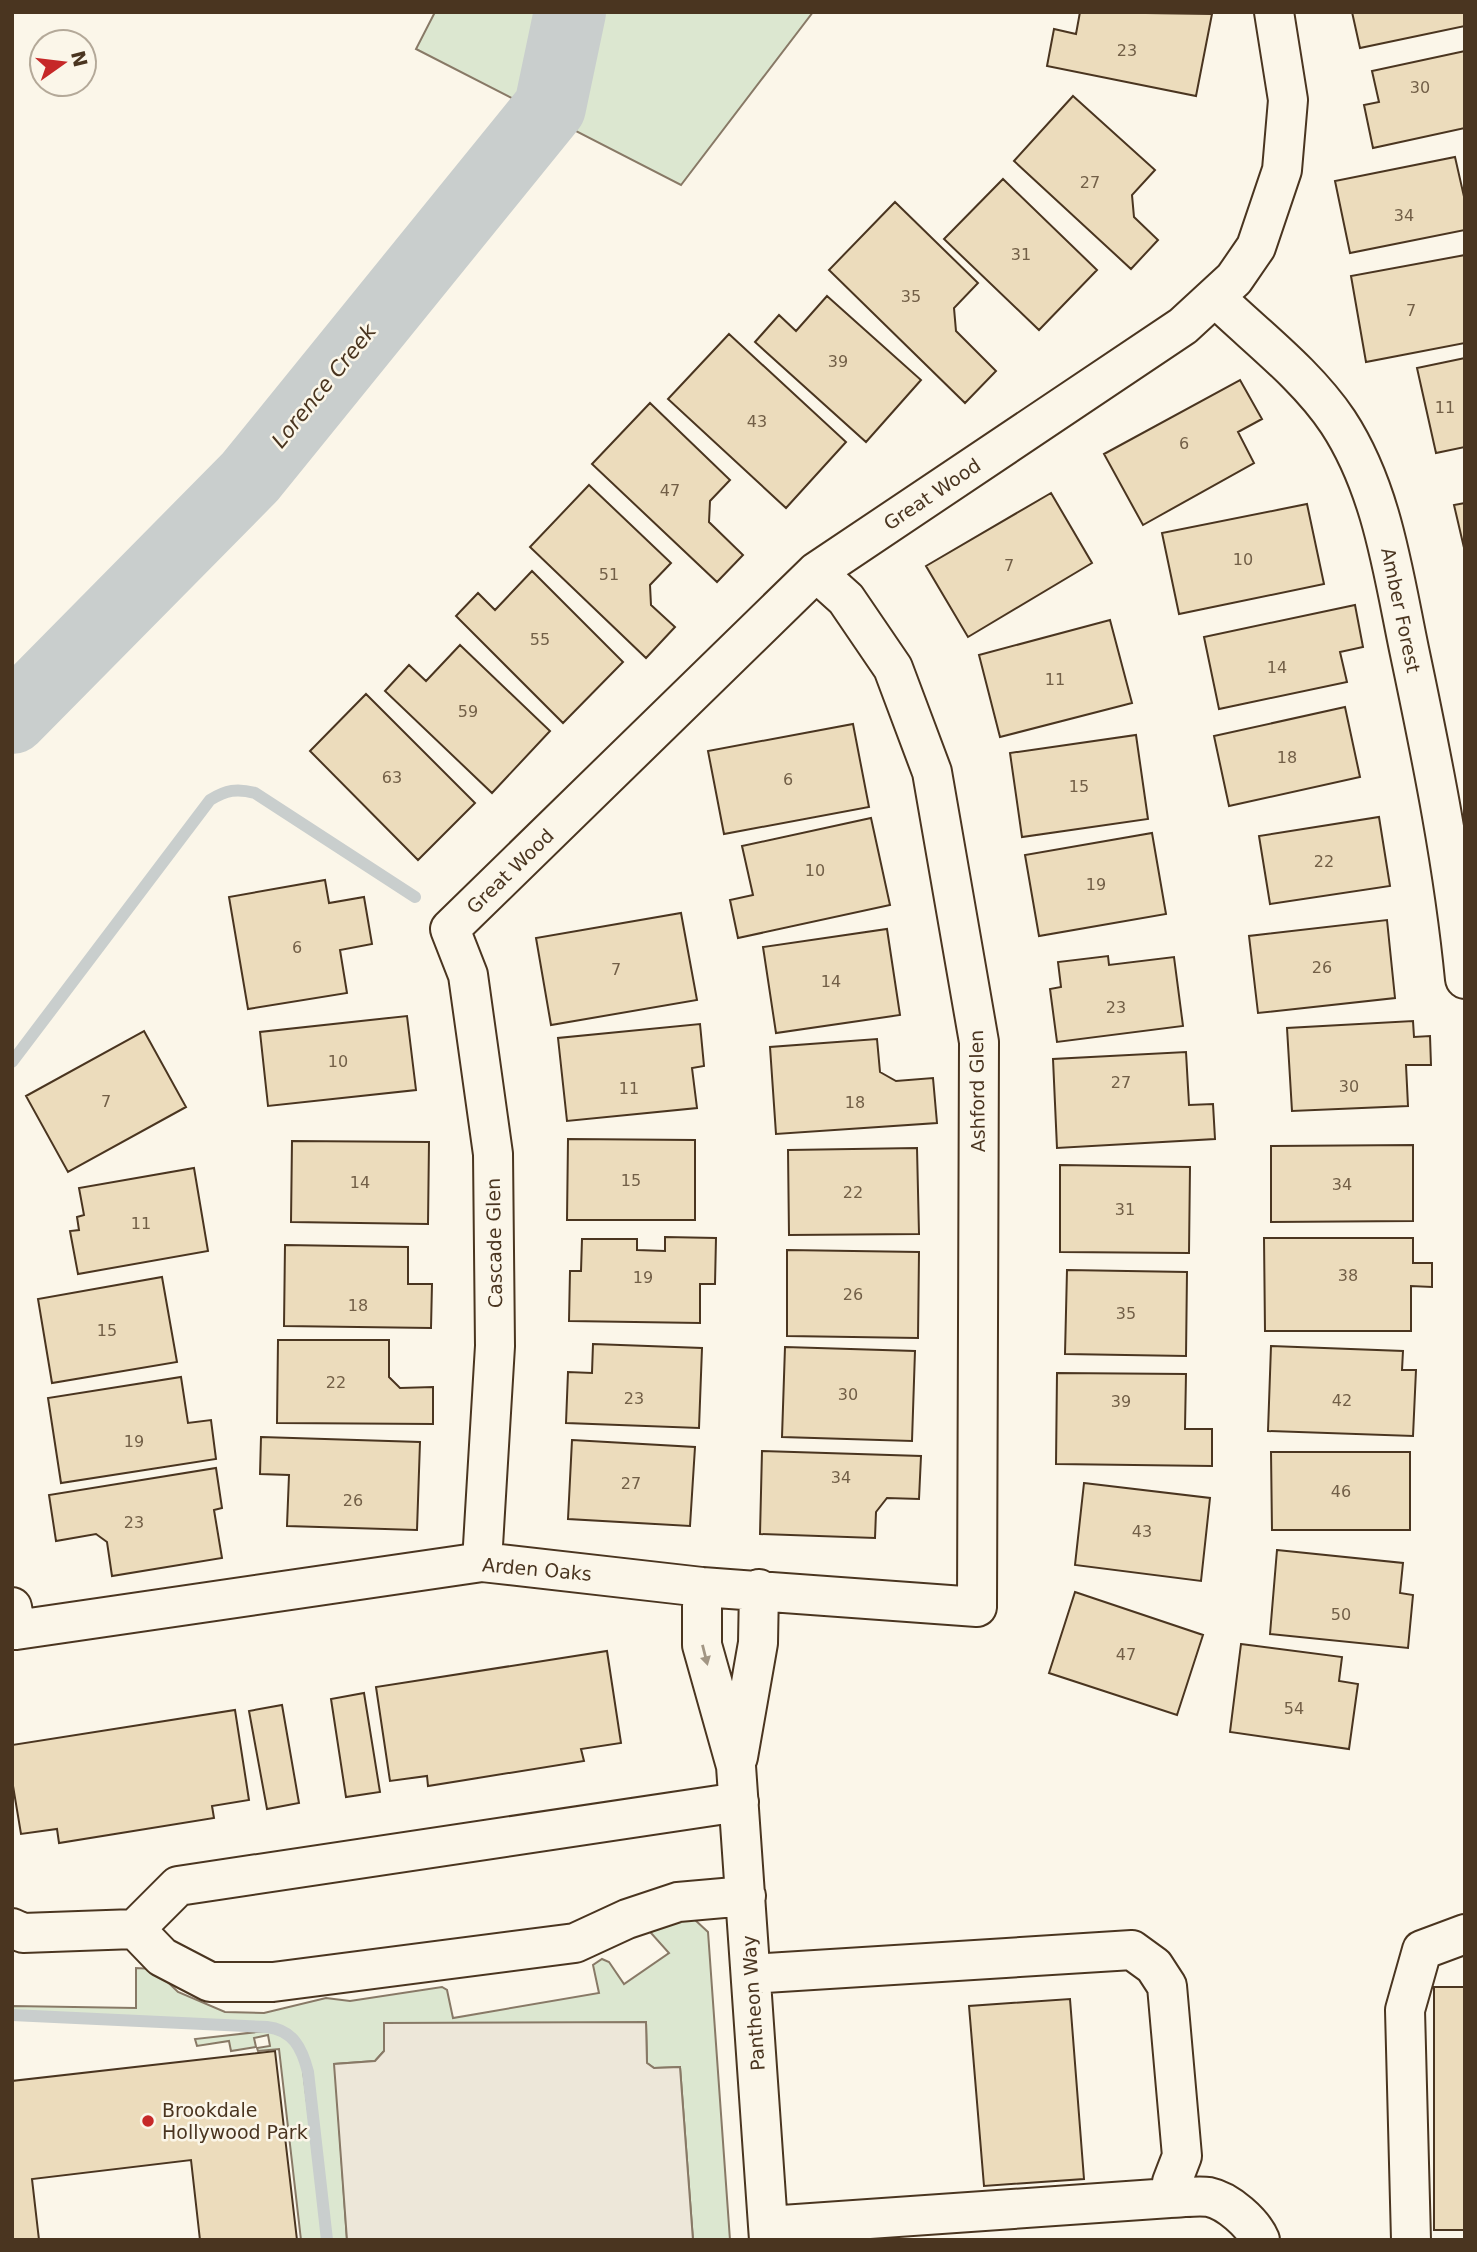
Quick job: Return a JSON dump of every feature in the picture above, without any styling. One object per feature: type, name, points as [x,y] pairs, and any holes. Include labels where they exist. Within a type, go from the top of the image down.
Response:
[{"type":"street","name":"Great Wood","points":[[450,929],[816,572],[1183,326],[1234,279],[1256,247],[1282,170],[1288,100],[1274,12]]},
{"type":"street","name":"Amber Forest","points":[[1215,297],[1308,386],[1337,420],[1360,461],[1384,531],[1442,804],[1465,979]]},
{"type":"street","name":"Ashford Glen","points":[[816,572],[846,599],[893,668],[932,772],[979,1042],[977,1607]]},
{"type":"street","name":"Cascade Glen","points":[[450,929],[468,975],[493,1154],[495,1346],[482,1562]]},
{"type":"street","name":"Arden Oaks","points":[[14,1619],[482,1562],[702,1587],[759,1589],[977,1607]]},
{"type":"street","name":"Pantheon Way","points":[[702,1587],[702,1645],[738,1784],[769,2233]]},
{"type":"street","name":"Pantheon Way","points":[[738,1784],[758,1643],[759,1589]]},
{"type":"street","points":[[12,1928],[23,1933],[135,1929],[178,1886],[738,1784]]},
{"type":"street","points":[[135,1929],[162,1957],[210,1982],[273,1982],[576,1943],[627,1919],[678,1902],[746,1896]]},
{"type":"street","points":[[1411,2240],[1405,2010],[1422,1950],[1465,1934]]},
{"type":"street","points":[[751,1974],[1132,1950],[1154,1966],[1167,1986],[1182,2156],[1172,2182],[1170,2198]]},
{"type":"street","points":[[769,2233],[934,2227],[1170,2198],[1210,2197],[1234,2210],[1256,2231],[1260,2240]]},
{"type":"green space","points":[[435,12],[813,12],[681,185],[416,49]]},
{"type":"green space","points":[[694,1919],[708,1932],[730,2240],[693,2240],[680,2067],[654,2068],[647,2063],[646,2022],[384,2051],[375,2061],[335,2064],[347,2240],[330,2240],[311,2070],[305,2051],[292,2033],[267,2023],[12,2011],[12,2006],[136,2008],[136,1968],[154,1969],[178,1992],[225,2012],[264,2013],[326,1998],[350,2001],[442,1987],[447,1990],[453,2018],[599,1993],[593,1965],[602,1959],[609,1962],[624,1984],[669,1953],[651,1933],[653,1926]]},
{"type":"green space","points":[[266,2031],[289,2040],[302,2062],[324,2240],[301,2240],[279,2049],[258,2051],[257,2048],[270,2046],[268,2035],[254,2038],[256,2047],[231,2051],[229,2041],[197,2046],[195,2039]]},
{"type":"shaded area","points":[[646,2022],[647,2063],[654,2068],[680,2067],[693,2240],[347,2240],[334,2064],[375,2061],[384,2051],[384,2023]]},
{"type":"building","points":[[1080,12],[1212,14],[1196,96],[1047,66],[1054,29],[1076,34]]},
{"type":"building","points":[[1352,12],[1465,12],[1465,26],[1360,48]]},
{"type":"building","points":[[1465,51],[1465,128],[1373,148],[1364,105],[1379,102],[1372,71]]},
{"type":"building","points":[[1073,96],[1155,170],[1132,195],[1134,217],[1158,240],[1131,269],[1014,161]]},
{"type":"building","points":[[1455,157],[1465,201],[1465,230],[1350,253],[1335,181]]},
{"type":"building","points":[[1003,179],[1097,270],[1039,330],[944,239]]},
{"type":"building","points":[[895,202],[978,283],[954,308],[956,331],[996,371],[965,403],[829,270]]},
{"type":"building","points":[[1465,255],[1465,343],[1366,362],[1351,276]]},
{"type":"building","points":[[827,296],[921,380],[866,442],[755,342],[779,315],[796,331]]},
{"type":"building","points":[[729,334],[846,442],[786,508],[668,399]]},
{"type":"building","points":[[1465,358],[1465,447],[1436,453],[1417,368]]},
{"type":"building","points":[[1240,380],[1262,419],[1238,432],[1254,463],[1143,525],[1104,454]]},
{"type":"building","points":[[650,403],[730,480],[710,501],[709,522],[743,555],[717,582],[592,464]]},
{"type":"building","points":[[589,485],[671,563],[650,585],[651,605],[675,627],[646,658],[530,547]]},
{"type":"building","points":[[1051,493],[1092,563],[968,637],[926,566]]},
{"type":"building","points":[[1465,503],[1465,552],[1454,505]]},
{"type":"building","points":[[1307,504],[1324,584],[1179,614],[1162,533]]},
{"type":"building","points":[[532,571],[623,662],[563,723],[456,616],[478,593],[495,610]]},
{"type":"building","points":[[1355,605],[1363,647],[1340,652],[1347,682],[1219,709],[1204,637]]},
{"type":"building","points":[[1110,620],[1132,703],[1000,737],[979,655]]},
{"type":"building","points":[[460,645],[550,731],[492,793],[385,691],[409,665],[426,681]]},
{"type":"building","points":[[366,694],[475,803],[418,860],[310,751]]},
{"type":"building","points":[[1345,707],[1360,777],[1229,806],[1214,736]]},
{"type":"building","points":[[853,724],[869,807],[724,834],[708,751]]},
{"type":"building","points":[[1136,735],[1148,819],[1022,837],[1010,753]]},
{"type":"building","points":[[1379,817],[1390,886],[1270,904],[1259,836]]},
{"type":"building","points":[[871,818],[890,905],[738,938],[730,900],[753,895],[742,846]]},
{"type":"building","points":[[1152,833],[1166,914],[1039,936],[1025,855]]},
{"type":"building","points":[[325,880],[329,903],[364,897],[372,944],[340,950],[347,993],[248,1009],[229,897]]},
{"type":"building","points":[[681,913],[697,1000],[551,1025],[536,938]]},
{"type":"building","points":[[1387,920],[1395,998],[1258,1013],[1249,936]]},
{"type":"building","points":[[887,929],[900,1015],[776,1033],[763,947]]},
{"type":"building","points":[[1108,956],[1109,965],[1174,957],[1183,1026],[1057,1042],[1050,989],[1061,987],[1058,962]]},
{"type":"building","points":[[407,1016],[416,1090],[268,1106],[260,1032]]},
{"type":"building","points":[[1413,1021],[1414,1037],[1430,1036],[1431,1065],[1406,1065],[1408,1106],[1292,1111],[1287,1028]]},
{"type":"building","points":[[700,1024],[704,1066],[692,1068],[697,1108],[567,1121],[558,1038]]},
{"type":"building","points":[[144,1031],[186,1107],[68,1172],[26,1096]]},
{"type":"building","points":[[877,1039],[880,1072],[896,1081],[933,1078],[937,1123],[776,1134],[770,1047]]},
{"type":"building","points":[[1186,1052],[1189,1105],[1213,1104],[1215,1139],[1057,1148],[1053,1059]]},
{"type":"building","points":[[568,1139],[695,1140],[695,1220],[567,1220]]},
{"type":"building","points":[[292,1141],[429,1142],[428,1224],[291,1222]]},
{"type":"building","points":[[1413,1145],[1413,1221],[1271,1222],[1271,1146]]},
{"type":"building","points":[[917,1148],[919,1234],[789,1235],[788,1150]]},
{"type":"building","points":[[1060,1165],[1190,1167],[1189,1253],[1060,1252]]},
{"type":"building","points":[[194,1168],[208,1251],[78,1274],[70,1231],[79,1230],[77,1217],[84,1215],[79,1188]]},
{"type":"building","points":[[665,1237],[716,1238],[715,1284],[700,1284],[700,1323],[569,1321],[570,1271],[581,1271],[582,1239],[637,1239],[637,1250],[665,1251]]},
{"type":"building","points":[[1264,1238],[1413,1238],[1413,1263],[1432,1263],[1432,1287],[1411,1286],[1411,1331],[1265,1331]]},
{"type":"building","points":[[285,1245],[408,1247],[408,1284],[432,1284],[431,1328],[284,1326]]},
{"type":"building","points":[[787,1250],[919,1252],[918,1338],[787,1336]]},
{"type":"building","points":[[1067,1270],[1187,1272],[1186,1356],[1065,1354]]},
{"type":"building","points":[[162,1277],[177,1362],[52,1383],[38,1299]]},
{"type":"building","points":[[278,1340],[389,1340],[389,1377],[400,1388],[433,1387],[433,1424],[277,1423]]},
{"type":"building","points":[[593,1344],[702,1348],[699,1428],[566,1423],[568,1372],[592,1373]]},
{"type":"building","points":[[1271,1346],[1403,1351],[1402,1370],[1416,1370],[1413,1436],[1268,1431]]},
{"type":"building","points":[[785,1347],[915,1351],[912,1441],[782,1437]]},
{"type":"building","points":[[1057,1373],[1186,1374],[1185,1429],[1212,1429],[1212,1466],[1056,1464]]},
{"type":"building","points":[[181,1377],[188,1423],[211,1420],[216,1459],[61,1483],[48,1398]]},
{"type":"building","points":[[261,1437],[420,1442],[417,1530],[287,1526],[289,1475],[260,1474]]},
{"type":"building","points":[[572,1440],[695,1447],[690,1526],[568,1519]]},
{"type":"building","points":[[762,1451],[921,1456],[919,1499],[887,1498],[876,1512],[875,1538],[760,1534]]},
{"type":"building","points":[[1271,1452],[1410,1452],[1410,1530],[1272,1530]]},
{"type":"building","points":[[216,1468],[222,1508],[214,1510],[222,1558],[112,1576],[107,1542],[96,1534],[56,1541],[49,1495]]},
{"type":"building","points":[[1084,1483],[1210,1498],[1201,1581],[1075,1565]]},
{"type":"building","points":[[1277,1550],[1403,1563],[1400,1593],[1413,1595],[1408,1648],[1270,1634]]},
{"type":"building","points":[[1075,1592],[1203,1635],[1177,1715],[1049,1673]]},
{"type":"building","points":[[1241,1644],[1342,1657],[1339,1681],[1358,1684],[1349,1749],[1230,1732]]},
{"type":"building","points":[[607,1651],[621,1743],[581,1749],[584,1761],[428,1786],[427,1776],[390,1781],[376,1687]]},
{"type":"building","points":[[364,1693],[380,1792],[346,1797],[331,1699]]},
{"type":"building","points":[[282,1705],[299,1803],[267,1809],[249,1711]]},
{"type":"building","points":[[235,1710],[249,1800],[212,1806],[214,1818],[59,1843],[57,1829],[21,1834],[12,1780],[12,1745]]},
{"type":"building","points":[[1434,1987],[1465,1987],[1465,2230],[1434,2230]]},
{"type":"building","points":[[1070,1999],[1084,2179],[984,2186],[969,2006]]},
{"type":"building","name":"Brookdale Hollywood Park","points":[[275,2051],[297,2240],[200,2240],[191,2160],[32,2179],[39,2240],[12,2240],[12,2081]]},
{"type":"waterway","name":"Lorence Creek","points":[[12,718],[250,477],[550,107],[570,12]]},
{"type":"waterway","points":[[12,1062],[210,800],[221,794],[237,790],[255,793],[415,897]]},
{"type":"waterway","points":[[12,2015],[267,2027],[290,2036],[303,2055],[308,2072],[327,2240]]},
{"type":"place","name":"Brookdale Hollywood Park","points":[[148,2121]]}]
